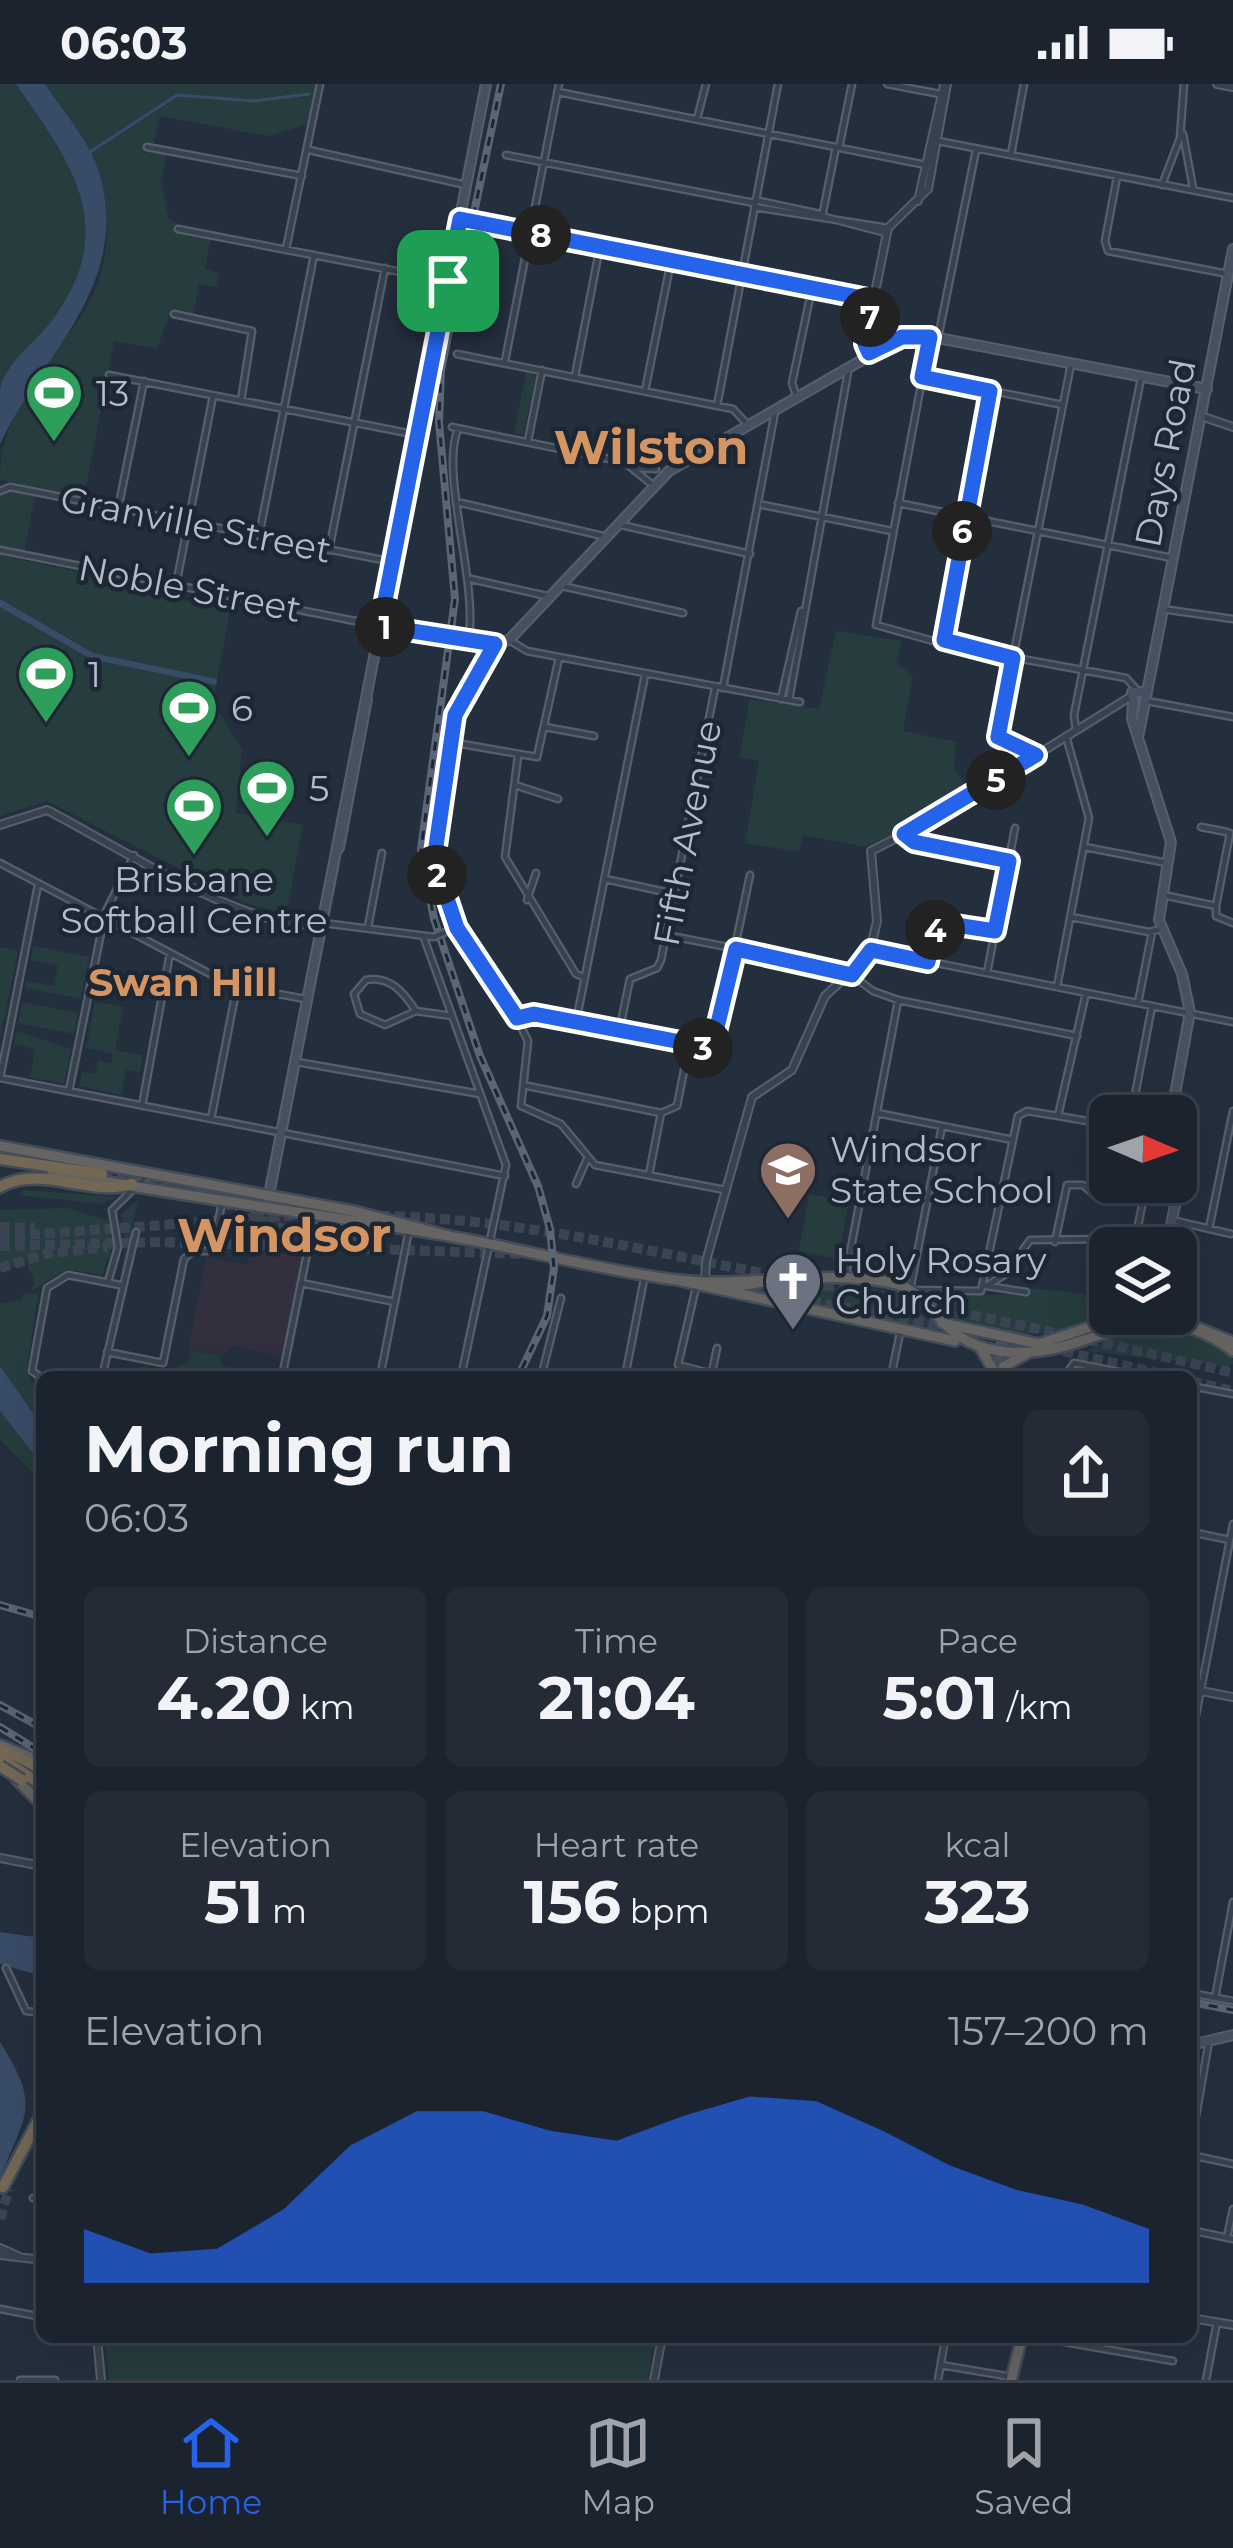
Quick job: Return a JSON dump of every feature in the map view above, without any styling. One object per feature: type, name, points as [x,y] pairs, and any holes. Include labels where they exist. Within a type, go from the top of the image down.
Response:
[{"type":"highway","points":[[0,1146],[645,1274],[980,1347],[1048,1343],[1089,1329]]},
{"type":"highway","points":[[0,1160],[136,1185],[268,1200],[315,1214],[409,1228]]},
{"type":"highway","points":[[0,1160],[102,1174]]},
{"type":"highway","points":[[0,1187],[25,1178],[117,1189],[136,1185]]},
{"type":"highway","points":[[694,1285],[720,1289],[789,1277]]},
{"type":"highway","points":[[694,1285],[789,1277],[889,1282],[910,1290],[961,1341]]},
{"type":"highway","points":[[942,1323],[1028,1353]]},
{"type":"highway","points":[[1197,1327],[1233,1342]]},
{"type":"highway","points":[[1197,1333],[1233,1351]]},
{"type":"highway","points":[[1003,1371],[1028,1353],[1090,1335]]},
{"type":"highway","points":[[980,1347],[997,1371]]},
{"type":"highway","points":[[1,1754],[36,1770]]},
{"type":"highway","points":[[1,1754],[36,1797]]},
{"type":"highway","points":[[19,1776],[36,1774]]},
{"type":"highway","points":[[19,1776],[36,1790]]},
{"type":"highway","points":[[6,2188],[36,2128]]},
{"type":"highway","points":[[1012,2379],[1021,2343]]},
{"type":"main road","points":[[268,1200],[448,281],[464,220],[466,185],[486,84]]},
{"type":"main road","name":"Days Road","points":[[1137,697],[1150,668],[1233,249]]},
{"type":"main road","points":[[380,626],[495,644],[509,640],[672,469],[902,337],[934,337],[1207,389]]},
{"type":"main road","points":[[1175,384],[1210,372]]},
{"type":"main road","points":[[359,621],[376,647]]},
{"type":"main road","points":[[1137,697],[1139,733],[1171,842],[1156,931],[1189,1012],[1175,1095]]},
{"type":"main road","points":[[1170,1227],[1175,1203]]},
{"type":"main road","points":[[1000,1371],[1004,1346]]},
{"type":"main road","points":[[1197,2043],[1233,2037]]},
{"type":"street","points":[[286,249],[320,84]]},
{"type":"street","points":[[697,120],[706,84]]},
{"type":"street","points":[[717,406],[778,84]]},
{"type":"street","points":[[824,217],[852,84]]},
{"type":"street","points":[[887,84],[940,94]]},
{"type":"street","points":[[917,205],[945,84]]},
{"type":"street","points":[[869,353],[865,344],[887,230],[927,192],[945,84]]},
{"type":"street","points":[[1011,155],[1024,84]]},
{"type":"street","points":[[1162,184],[1182,129],[1184,84]]},
{"type":"street","points":[[1217,84],[1233,87]]},
{"type":"street","points":[[504,363],[558,88],[926,165]]},
{"type":"street","points":[[1182,129],[1193,190]]},
{"type":"street","points":[[938,140],[1233,198]]},
{"type":"street","points":[[147,147],[302,176]]},
{"type":"street","points":[[1178,147],[1186,148]]},
{"type":"street","points":[[976,148],[922,377],[875,624],[1120,679],[1137,697]]},
{"type":"street","points":[[308,150],[466,185]]},
{"type":"street","points":[[506,154],[887,230]]},
{"type":"street","points":[[1117,176],[1103,246],[1111,252],[1228,274]]},
{"type":"street","points":[[464,220],[873,300]]},
{"type":"street","points":[[178,229],[448,281]]},
{"type":"street","points":[[574,377],[600,247]]},
{"type":"street","points":[[259,536],[314,255]]},
{"type":"street","points":[[645,392],[671,262]]},
{"type":"street","points":[[329,550],[385,268]]},
{"type":"street","points":[[796,395],[793,381],[812,288]]},
{"type":"street","points":[[174,314],[253,331],[242,401]]},
{"type":"street","points":[[457,354],[736,410],[747,424]]},
{"type":"street","points":[[1036,755],[998,737],[1071,364]]},
{"type":"street","points":[[785,699],[849,379],[845,367]]},
{"type":"street","points":[[527,443],[542,370]]},
{"type":"street","points":[[109,375],[418,435]]},
{"type":"street","points":[[922,377],[1064,405]]},
{"type":"street","points":[[1076,730],[1083,672],[1142,378]]},
{"type":"street","points":[[118,508],[144,382]]},
{"type":"street","points":[[944,642],[993,391]]},
{"type":"street","points":[[176,585],[213,395]]},
{"type":"street","name":"Fifth Avenue","points":[[620,1029],[629,981],[658,967],[666,935],[750,554],[777,417],[773,409]]},
{"type":"street","points":[[1202,416],[1233,427]]},
{"type":"street","points":[[469,639],[471,579],[455,428],[656,469]]},
{"type":"street","points":[[634,468],[654,486]]},
{"type":"street","name":"Granville Street","points":[[0,490],[10,488],[393,562]]},
{"type":"street","points":[[460,503],[607,537]]},
{"type":"street","points":[[898,503],[1172,558]]},
{"type":"street","points":[[760,504],[892,531]]},
{"type":"street","points":[[620,524],[750,554]]},
{"type":"street","name":"Noble Street","points":[[0,550],[380,626]]},
{"type":"street","points":[[471,579],[551,597]]},
{"type":"street","points":[[562,586],[682,614]]},
{"type":"street","points":[[1162,609],[1233,619]]},
{"type":"street","points":[[509,640],[516,649],[800,702]]},
{"type":"street","points":[[495,644],[455,715],[434,850],[438,881],[457,928],[517,1018],[530,1049],[521,1106],[562,1124],[587,1159],[725,1190]]},
{"type":"street","points":[[450,742],[532,758],[540,753],[559,658]]},
{"type":"street","points":[[576,1022],[645,675]]},
{"type":"street","points":[[696,1371],[678,1365],[689,1301],[752,1096],[795,1067],[825,996],[852,975],[871,950],[877,921],[868,856],[1111,708],[1137,697],[1233,717]]},
{"type":"street","points":[[545,727],[594,736]]},
{"type":"street","points":[[1057,987],[1089,815],[1066,736]]},
{"type":"street","points":[[518,756],[504,850],[527,900],[576,974],[585,978]]},
{"type":"street","points":[[515,785],[557,799]]},
{"type":"street","points":[[0,825],[47,810],[256,917],[302,926],[322,922],[368,927],[424,938],[457,928]]},
{"type":"street","points":[[1201,827],[1232,833],[1216,916],[1233,922]]},
{"type":"street","points":[[987,973],[1016,828]]},
{"type":"street","points":[[904,834],[914,842],[1009,861]]},
{"type":"street","points":[[1084,847],[1169,863]]},
{"type":"street","points":[[368,927],[382,853]]},
{"type":"street","points":[[69,1091],[104,918],[134,855]]},
{"type":"street","points":[[0,863],[237,986],[308,999]]},
{"type":"street","points":[[527,900],[536,873]]},
{"type":"street","points":[[517,1018],[534,1014],[713,1048],[750,874]]},
{"type":"street","points":[[605,879],[675,894]]},
{"type":"street","points":[[38,885],[0,1078],[505,1176]]},
{"type":"street","points":[[1162,895],[1216,906]]},
{"type":"street","points":[[1071,916],[1156,931],[1138,1003]]},
{"type":"street","points":[[928,962],[935,919],[995,931]]},
{"type":"street","points":[[666,935],[852,975],[898,1000],[1077,1036]]},
{"type":"street","points":[[424,938],[506,1165],[462,1371]]},
{"type":"street","points":[[871,950],[1233,1022]]},
{"type":"street","points":[[142,1106],[170,953]]},
{"type":"street","points":[[416,1011],[397,987],[381,979],[366,980],[354,994],[360,1014],[382,1024],[416,1011],[452,1016]]},
{"type":"street","points":[[211,1119],[237,986]]},
{"type":"street","points":[[1058,1116],[1086,993]]},
{"type":"street","points":[[845,1279],[898,1000]]},
{"type":"street","points":[[1135,1095],[1152,1006]]},
{"type":"street","points":[[523,1085],[662,1113],[676,1108],[689,1045]]},
{"type":"street","points":[[295,1062],[480,1094]]},
{"type":"street","points":[[1210,1228],[1233,1112]]},
{"type":"street","points":[[649,1176],[662,1113]]},
{"type":"street","points":[[875,1113],[1013,1140]]},
{"type":"street","points":[[985,1287],[1020,1113],[1089,1122]]},
{"type":"street","points":[[942,1126],[910,1290],[985,1287],[1026,1292]]},
{"type":"street","points":[[576,1184],[587,1159]]},
{"type":"street","points":[[108,1282],[118,1247],[112,1210],[148,1175]]},
{"type":"street","points":[[1055,1242],[1067,1185],[1083,1185],[1089,1190]]},
{"type":"street","points":[[107,1352],[163,1363],[184,1257],[212,1250],[223,1197]]},
{"type":"street","points":[[283,1371],[315,1214]]},
{"type":"street","points":[[1172,1220],[1231,1234]]},
{"type":"street","points":[[381,1371],[409,1228]]},
{"type":"street","points":[[103,1371],[136,1232]]},
{"type":"street","points":[[985,1287],[1009,1271],[1027,1242],[1089,1243]]},
{"type":"street","points":[[626,1371],[645,1274]]},
{"type":"street","points":[[36,1376],[32,1374],[46,1290],[68,1275],[120,1285]]},
{"type":"street","points":[[301,1283],[395,1302]]},
{"type":"street","points":[[543,1371],[561,1298]]},
{"type":"street","points":[[892,1371],[901,1328]]},
{"type":"street","points":[[712,1371],[717,1348]]},
{"type":"street","points":[[1067,1371],[1074,1363],[1106,1371]]},
{"type":"street","points":[[1197,1387],[1233,1394]]},
{"type":"street","points":[[1197,1686],[1233,1524]]},
{"type":"street","points":[[1197,1533],[1230,1540]]},
{"type":"street","points":[[1197,1690],[1233,1697]]},
{"type":"street","points":[[0,1858],[36,1865]]},
{"type":"street","points":[[1214,1998],[1233,1902]]},
{"type":"street","points":[[6,1969],[24,2009],[36,2012]]},
{"type":"street","points":[[1197,1994],[1233,2001]]},
{"type":"street","points":[[1197,2108],[1208,2041]]},
{"type":"street","points":[[1197,2156],[1233,2164]]},
{"type":"street","points":[[1197,2231],[1230,2238],[1233,2209]]},
{"type":"street","points":[[0,2251],[36,2259]]},
{"type":"street","points":[[0,2309],[36,2316]]},
{"type":"street","points":[[1197,2319],[1233,2325]]},
{"type":"street","points":[[1205,2380],[1217,2322]]},
{"type":"street","points":[[98,2343],[101,2380]]},
{"type":"street","points":[[654,2380],[661,2343]]},
{"type":"street","points":[[938,2380],[944,2343]]},
{"type":"street","points":[[1070,2343],[1173,2361]]},
{"type":"street","points":[[941,2365],[1012,2379]]},
{"type":"street","points":[[20,2380],[56,2380]]},
{"type":"shaded area","points":[[258,1212],[310,1222],[283,1357],[233,1345],[223,1355],[188,1349],[206,1257],[248,1265]]},
{"type":"green space","points":[[0,84],[16,84],[66,162],[78,189],[85,246],[63,305],[0,387]]},
{"type":"green space","points":[[45,84],[315,84],[308,124],[268,136],[160,116],[154,143],[142,143],[146,151],[167,154],[161,184],[169,219],[178,224],[177,232],[211,239],[205,269],[219,273],[216,287],[199,284],[193,315],[171,310],[157,349],[114,341],[84,498],[0,480],[2,453],[14,416],[84,312],[104,259],[107,232],[98,180]]},
{"type":"green space","points":[[526,372],[536,376],[523,435],[514,433]]},
{"type":"green space","points":[[7,491],[35,496],[24,552],[0,547],[0,495]]},
{"type":"green space","points":[[0,555],[182,594],[184,601],[220,608],[232,600],[213,702],[242,749],[236,813],[303,825],[286,915],[246,903],[47,801],[0,816]]},
{"type":"green space","points":[[836,631],[902,641],[897,664],[913,676],[903,731],[956,742],[954,768],[969,791],[928,819],[864,847],[803,835],[799,852],[745,843],[759,761],[739,757],[750,699],[819,709]]},
{"type":"green space","points":[[33,946],[89,957],[81,999],[25,988],[26,981],[54,986],[58,966],[31,960]]},
{"type":"green space","points":[[0,947],[18,951],[0,1039]]},
{"type":"green space","points":[[22,1002],[78,1013],[74,1034],[18,1023]]},
{"type":"green space","points":[[95,1002],[123,1007],[115,1050],[143,1055],[140,1072],[126,1070],[121,1095],[79,1086],[82,1072],[95,1074],[98,1061],[112,1063],[113,1054],[86,1048]]},
{"type":"green space","points":[[17,1031],[71,1049],[64,1084],[30,1077],[35,1049],[14,1044]]},
{"type":"green space","points":[[22,1190],[118,1197],[100,1204],[19,1195]]},
{"type":"green space","points":[[809,1194],[849,1201],[838,1259],[799,1251]]},
{"type":"green space","points":[[138,1200],[120,1279],[125,1246],[121,1214]]},
{"type":"green space","points":[[67,1208],[109,1221],[112,1247],[102,1275],[67,1269],[29,1292],[35,1283],[26,1262],[0,1272],[0,1210]]},
{"type":"green space","points":[[794,1285],[898,1292],[935,1326],[930,1330],[737,1292]]},
{"type":"green space","points":[[1030,1288],[1089,1294],[1089,1322],[1052,1332],[1007,1334],[964,1323],[931,1296],[1029,1294]]},
{"type":"green space","points":[[25,1293],[38,1294],[27,1370],[36,1384],[36,1417],[0,1366],[0,1303],[20,1300]]},
{"type":"green space","points":[[1118,1335],[1185,1335],[1232,1355],[1233,1363],[1228,1367],[1085,1351]]},
{"type":"green space","points":[[191,1350],[220,1356],[221,1366],[247,1370],[166,1371],[188,1363]]},
{"type":"green space","points":[[0,1411],[36,1457],[36,1476],[0,1439]]},
{"type":"green space","points":[[106,2343],[654,2343],[648,2380],[109,2380]]},
{"type":"water","points":[[16,84],[45,84],[75,126],[99,172],[106,212],[104,249],[94,283],[0,444],[3,380],[71,289],[83,258],[85,228],[71,171]]},
{"type":"water","points":[[0,599],[93,653],[217,679],[216,685],[91,659],[0,607]]},
{"type":"water","points":[[0,1366],[36,1417],[36,1457],[0,1411]]},
{"type":"water","points":[[0,1932],[36,1937],[36,1974],[0,1964]]},
{"type":"water","points":[[0,2042],[22,2083],[25,2111],[0,2179]]},
{"type":"waterway","points":[[90,152],[177,95],[254,101],[309,94]]},
{"type":"tunnel","points":[[102,1174],[181,1190]]},
{"type":"tunnel","points":[[222,1202],[283,1229],[382,1242]]},
{"type":"tunnel","points":[[0,1237],[296,1215]]},
{"type":"tunnel","points":[[380,1216],[517,1227],[607,1242],[988,1318],[1233,1373]]},
{"type":"tunnel","points":[[0,1227],[35,1228]]},
{"type":"tunnel","points":[[0,1246],[161,1242],[523,1254]]},
{"type":"tunnel","points":[[0,1268],[46,1254],[107,1247]]},
{"type":"tunnel","points":[[737,1287],[949,1327]]},
{"type":"tunnel","points":[[1049,1348],[1149,1371]]},
{"type":"tunnel","points":[[1197,1382],[1233,1391]]},
{"type":"tunnel","points":[[0,2219],[9,2189]]},
{"type":"railway","points":[[501,84],[441,370],[439,422],[455,599],[421,849],[434,919],[480,1056],[538,1186],[550,1229],[554,1268],[547,1316],[521,1371]]},
{"type":"railway","points":[[0,1605],[36,1615]]},
{"type":"railway","points":[[0,1705],[36,1725]]},
{"type":"railway","points":[[0,1727],[36,1749]]},
{"type":"railway","points":[[1197,2003],[1233,2010]]},
{"type":"place","name":"13","points":[[54,444]]},
{"type":"place","name":"1","points":[[46,725]]},
{"type":"place","name":"6","points":[[189,759]]},
{"type":"place","name":"5","points":[[267,839]]},
{"type":"place","name":"Brisbane Softball Centre","points":[[194,857]]},
{"type":"place","name":"Windsor State School","points":[[788,1221]]},
{"type":"place","name":"Holy Rosary Church","points":[[793,1332]]},
{"type":"district","name":"Wilston","points":[[651,447]]},
{"type":"district","name":"Swan Hill","points":[[183,982]]},
{"type":"district","name":"Windsor","points":[[284,1235]]},
{"type":"route","points":[[460,219],[873,300],[865,344],[869,353],[902,337],[930,337],[922,377],[990,391],[944,640],[951,646],[1013,658],[998,737],[1036,755],[904,834],[914,842],[1009,861],[995,931],[936,922],[928,962],[871,950],[852,975],[736,949],[718,1041],[712,1048],[534,1014],[517,1018],[457,928],[434,860],[455,715],[492,657],[495,644],[380,626],[448,281],[460,219]]}]
